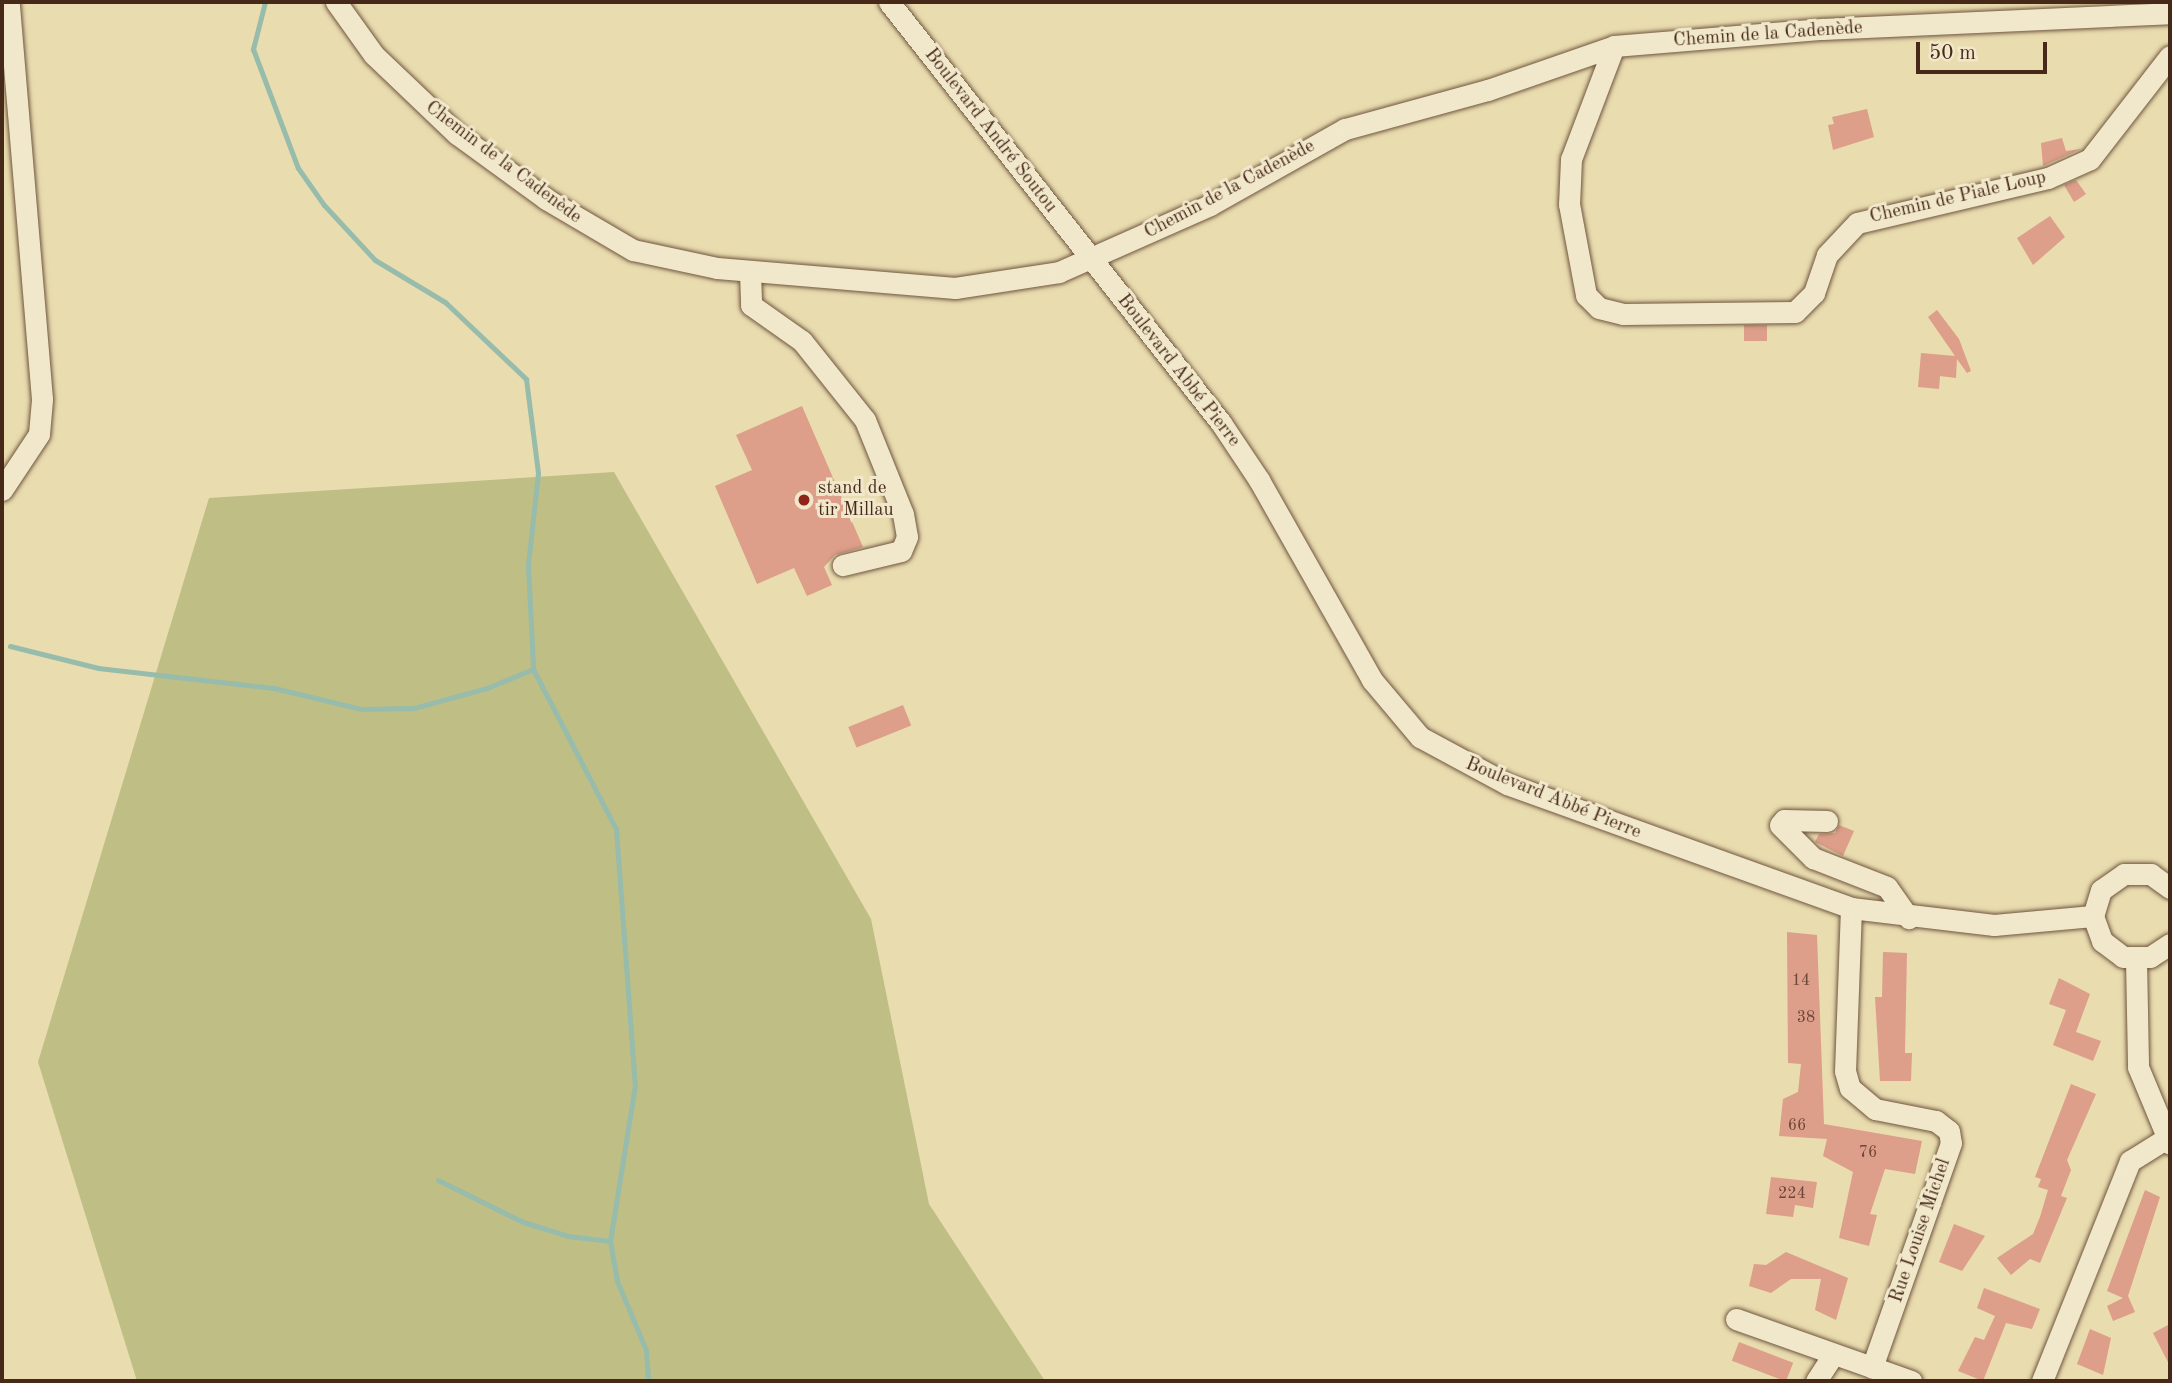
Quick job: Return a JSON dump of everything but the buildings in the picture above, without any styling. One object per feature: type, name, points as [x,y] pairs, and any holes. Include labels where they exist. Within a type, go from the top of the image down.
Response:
[{"type":"street","points":[[2,490],[39,434],[42,399],[9,2]]},
{"type":"street","name":"Chemin de la Cadenède","points":[[337,2],[374,55],[415,97],[546,199],[633,250],[669,261],[750,272],[955,288],[1002,285],[1091,260],[1210,205],[1345,129],[1488,90],[1614,46],[1822,29],[2170,13]]},
{"type":"street","name":"Boulevard André Soutou","points":[[889,2],[1091,260]]},
{"type":"street","name":"Chemin de Piale Loup","points":[[1614,46],[1571,159],[1569,204],[1586,295],[1599,308],[1623,314],[1795,312],[1814,293],[1827,255],[1857,223],[2048,178],[2090,159],[2170,56]]},
{"type":"street","name":"Boulevard Abbé Pierre","points":[[1091,260],[1241,451],[1372,680],[1420,737],[1507,784],[1851,908],[1909,918],[1993,925],[2093,916]]},
{"type":"street","points":[[750,272],[751,305],[802,341],[864,420],[903,514],[907,537],[901,551],[843,565]]},
{"type":"street","points":[[1827,821],[1784,820],[1780,825],[1813,859],[1887,887],[1909,918]]},
{"type":"street","points":[[2170,888],[2151,874],[2124,874],[2101,890],[2093,916],[2111,951],[2136,959],[2150,957],[2170,943]]},
{"type":"street","name":"Rue Louise Michel","points":[[1851,908],[1846,1071],[1850,1088],[1875,1109],[1936,1121],[1949,1131],[1951,1143],[1872,1367]]},
{"type":"street","points":[[2042,1381],[2130,1161],[2169,1139],[2138,1068],[2136,959]]},
{"type":"street","points":[[1736,1320],[1911,1381]]},
{"type":"street","points":[[1816,1381],[1833,1355]]},
{"type":"shaded area","points":[[614,472],[871,919],[929,1204],[1045,1381],[137,1381],[38,1062],[209,498]]},
{"type":"waterway","points":[[265,2],[253,49],[298,168],[324,205],[375,260],[445,302],[526,379],[538,473],[528,565],[533,669],[616,829],[635,1085],[610,1241],[617,1281],[646,1350],[648,1381]]},
{"type":"waterway","points":[[10,646],[98,668],[274,688],[361,709],[414,708],[487,688],[533,669]]},
{"type":"waterway","points":[[438,1180],[523,1222],[568,1236],[610,1241]]},
{"type":"place","name":"stand de tir Millau","points":[[804,500]]}]
